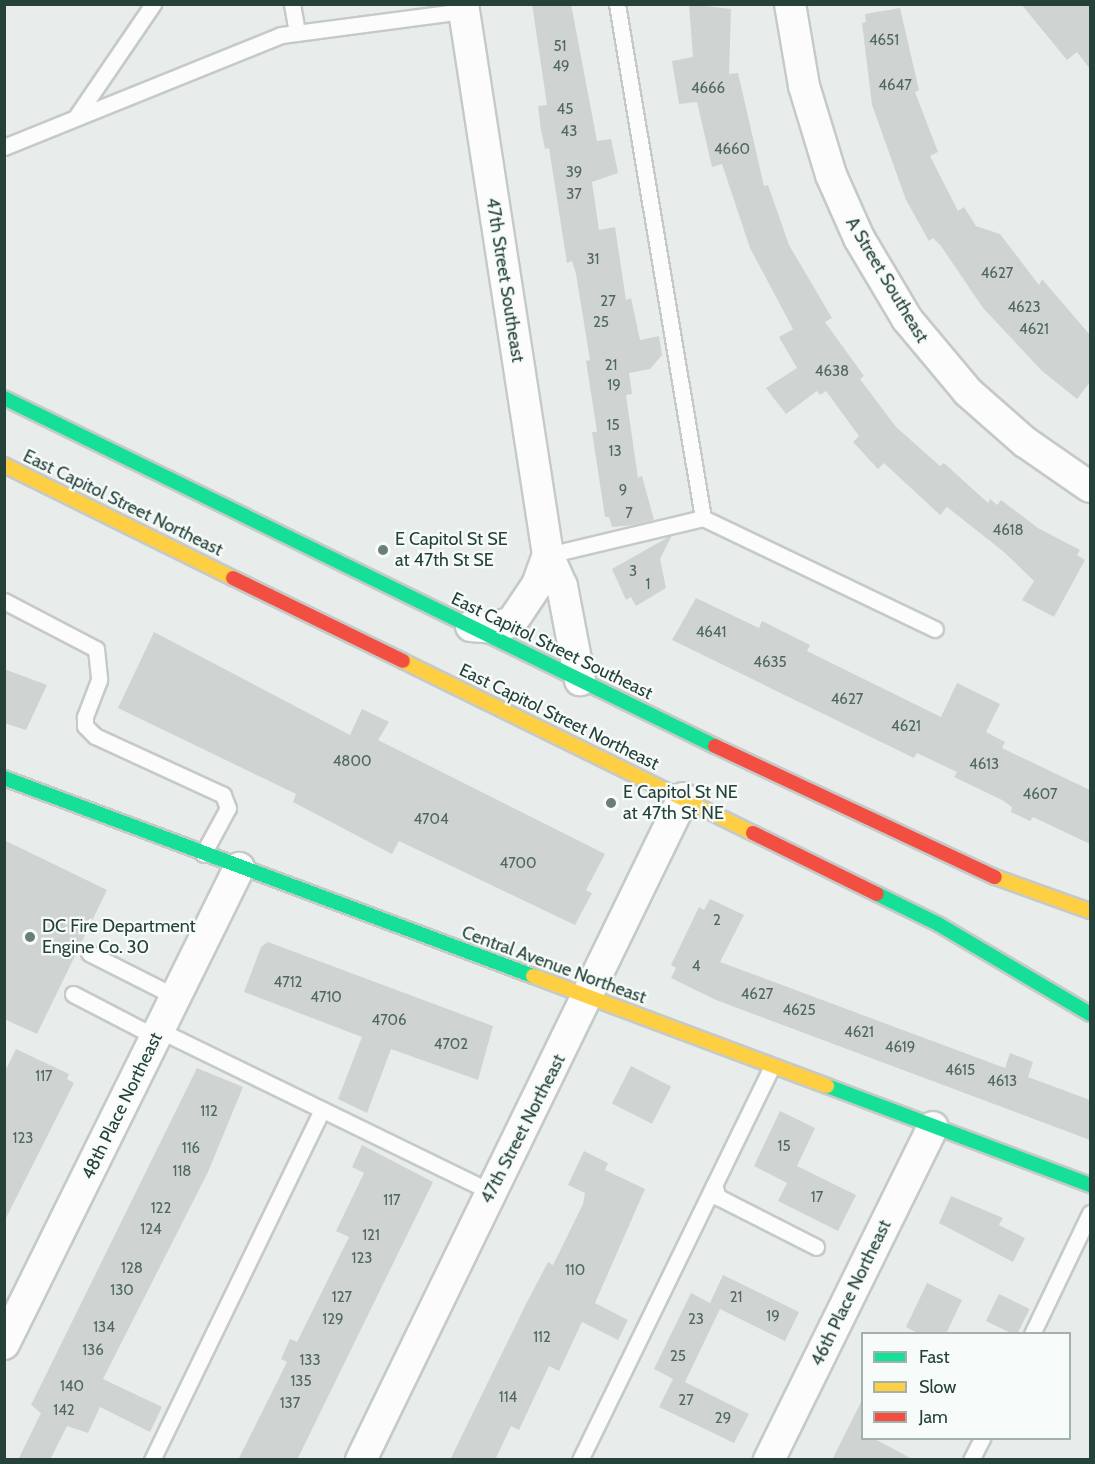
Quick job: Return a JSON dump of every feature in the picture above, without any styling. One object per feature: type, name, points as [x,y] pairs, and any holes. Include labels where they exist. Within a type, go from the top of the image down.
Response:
[{"type":"main road","name":"East Capitol Street Southeast","points":[[4,398],[580,680],[981,872],[1090,911]]},
{"type":"main road","name":"East Capitol Street Northeast","points":[[4,465],[938,924],[1090,1014]]},
{"type":"main road","name":"Central Avenue Northeast","points":[[4,777],[239,868],[1090,1185]]},
{"type":"street","name":"A Street Southeast","points":[[790,4],[804,86],[831,175],[859,238],[907,319],[941,365],[989,411],[1090,487]]},
{"type":"street","name":"47th Street Southeast","points":[[463,8],[548,555],[562,586],[580,680]]},
{"type":"street","name":"47th Street Southeast","points":[[471,626],[493,628],[512,622],[537,585],[548,555]]},
{"type":"street","name":"47th Street Northeast","points":[[361,1460],[589,997],[683,798]]},
{"type":"street","name":"48th Place Northeast","points":[[4,1344],[239,868]]},
{"type":"street","name":"46th Place Northeast","points":[[769,1460],[933,1127]]},
{"type":"lane","points":[[76,117],[153,4]]},
{"type":"lane","points":[[292,4],[297,33]]},
{"type":"lane","points":[[618,4],[703,518]]},
{"type":"lane","points":[[4,147],[281,35],[463,8]]},
{"type":"lane","points":[[548,555],[703,518],[935,628]]},
{"type":"lane","points":[[4,601],[96,649],[99,680],[85,717],[85,726],[95,736],[223,795],[228,808],[203,854]]},
{"type":"lane","points":[[89,953],[176,997]]},
{"type":"lane","points":[[73,994],[491,1192]]},
{"type":"lane","points":[[580,1460],[772,1066]]},
{"type":"lane","points":[[152,1460],[322,1110]]},
{"type":"lane","points":[[714,1185],[718,1197],[816,1246]]},
{"type":"lane","points":[[1033,1332],[1090,1213]]},
{"type":"lane","points":[[971,1460],[980,1440]]},
{"type":"building","points":[[532,4],[571,4],[597,141],[611,139],[618,173],[592,182],[599,230],[615,227],[626,300],[631,298],[640,340],[659,336],[662,355],[650,369],[629,373],[632,394],[626,395],[638,478],[642,476],[654,520],[633,525],[612,527],[609,517],[605,517],[592,432],[597,432],[586,361],[590,360],[576,274],[572,261],[567,263],[549,148],[545,149],[541,130],[538,106],[547,105]]},
{"type":"building","points":[[689,4],[731,9],[729,74],[738,73],[764,186],[768,185],[789,245],[832,318],[825,322],[864,376],[860,379],[896,427],[940,466],[944,463],[988,503],[990,499],[997,505],[1001,500],[1038,528],[1080,550],[1077,555],[1085,560],[1054,617],[1022,600],[1034,581],[1004,552],[947,507],[940,515],[884,463],[878,469],[853,442],[859,436],[826,391],[820,395],[817,391],[786,414],[766,388],[797,368],[779,337],[793,329],[750,248],[722,164],[712,167],[697,102],[679,104],[672,61],[693,57]]},
{"type":"building","points":[[1021,4],[1090,4],[1090,69],[1077,52],[1067,60]]},
{"type":"building","points":[[900,8],[919,90],[915,92],[938,152],[930,156],[958,211],[964,207],[976,226],[1000,234],[1039,285],[1042,279],[1090,335],[1090,382],[1077,399],[1042,371],[983,308],[941,246],[933,238],[929,241],[906,200],[872,105],[862,23],[866,22],[865,14]]},
{"type":"building","points":[[672,535],[660,559],[666,588],[636,606],[631,597],[626,600],[612,569]]},
{"type":"building","points":[[696,598],[759,628],[762,621],[810,645],[807,651],[941,717],[957,683],[1000,704],[986,732],[1005,742],[1002,748],[1090,790],[1090,844],[1033,817],[1030,821],[1011,812],[1012,807],[1002,800],[954,777],[957,772],[917,753],[914,758],[672,640]]},
{"type":"building","points":[[154,632],[350,735],[362,709],[389,722],[378,740],[605,854],[586,890],[592,893],[575,925],[399,841],[392,854],[293,802],[296,794],[118,708]]},
{"type":"building","points":[[4,669],[47,685],[26,730],[4,723]]},
{"type":"building","name":"DC Fire Department Engine Co. 30","points":[[4,840],[107,890],[37,1034],[4,1019]]},
{"type":"building","points":[[710,899],[744,915],[720,962],[1005,1068],[1010,1053],[1033,1062],[1028,1077],[1090,1100],[1090,1140],[716,1000],[671,978],[676,968],[671,965],[699,907],[704,910]]},
{"type":"building","points":[[268,942],[493,1026],[478,1080],[391,1049],[367,1113],[338,1099],[362,1037],[244,992],[261,947]]},
{"type":"building","points":[[16,1049],[69,1074],[67,1079],[74,1083],[4,1222],[4,1073]]},
{"type":"building","points":[[631,1066],[671,1086],[652,1124],[612,1103]]},
{"type":"building","points":[[197,1068],[243,1087],[208,1172],[103,1379],[162,1407],[150,1432],[100,1407],[88,1433],[67,1426],[50,1460],[18,1460],[41,1413],[31,1405]]},
{"type":"building","points":[[780,1111],[815,1128],[797,1166],[856,1195],[838,1231],[778,1201],[787,1183],[754,1166]]},
{"type":"building","points":[[362,1145],[433,1182],[297,1460],[238,1460],[287,1362],[281,1359],[290,1339],[297,1342],[349,1237],[336,1231],[364,1173],[352,1167]]},
{"type":"building","points":[[584,1151],[608,1163],[605,1170],[645,1189],[595,1303],[628,1320],[618,1340],[582,1322],[559,1371],[549,1366],[519,1430],[511,1426],[495,1460],[450,1460],[525,1306],[548,1262],[553,1265],[583,1204],[585,1193],[568,1185]]},
{"type":"building","points":[[951,1196],[1003,1218],[999,1225],[1025,1238],[1013,1262],[939,1223]]},
{"type":"building","points":[[723,1275],[799,1312],[785,1341],[720,1309],[685,1382],[749,1414],[734,1443],[659,1407],[673,1379],[654,1369],[691,1293],[710,1303]]},
{"type":"building","points":[[927,1283],[962,1300],[947,1332],[915,1332],[906,1327]]},
{"type":"building","points":[[999,1294],[1030,1309],[1018,1332],[1008,1332],[986,1321]]},
{"type":"building","points":[[861,1402],[861,1440],[877,1440],[914,1460],[832,1460]]},
{"type":"traffic: fast","points":[[4,398],[715,746]]},
{"type":"traffic: fast","points":[[4,778],[533,976]]},
{"type":"traffic: fast","points":[[877,894],[938,924],[1090,1014]]},
{"type":"traffic: fast","points":[[827,1086],[1090,1185]]},
{"type":"traffic: slow","points":[[4,465],[233,578]]},
{"type":"traffic: slow","points":[[403,661],[753,833]]},
{"type":"traffic: slow","points":[[995,877],[1090,911]]},
{"type":"traffic: slow","points":[[533,976],[827,1086]]},
{"type":"traffic: jam","points":[[233,578],[403,661]]},
{"type":"traffic: jam","points":[[715,746],[995,877]]},
{"type":"traffic: jam","points":[[753,833],[877,894]]},
{"type":"place","name":"E Capitol St SE at 47th St SE","points":[[383,550]]},
{"type":"place","name":"E Capitol St NE at 47th St NE","points":[[611,803]]},
{"type":"place","name":"DC Fire Department Engine Co. 30","points":[[30,937]]}]
